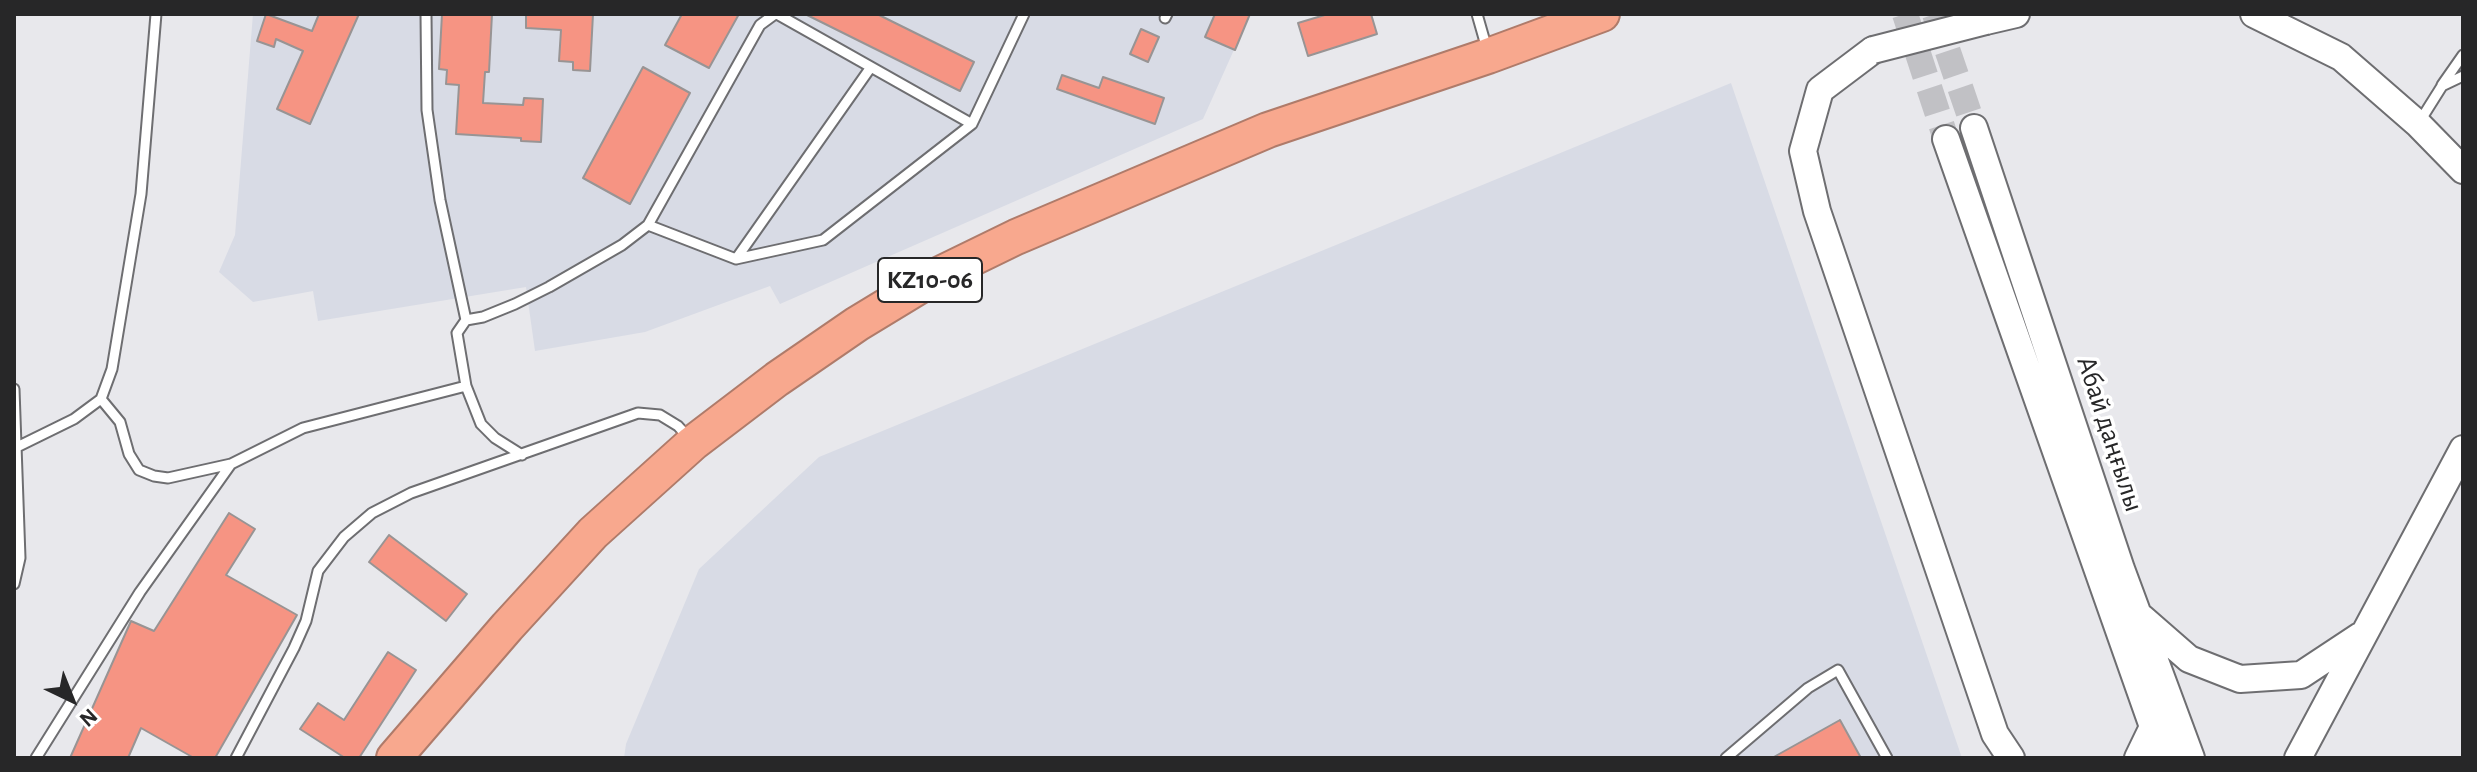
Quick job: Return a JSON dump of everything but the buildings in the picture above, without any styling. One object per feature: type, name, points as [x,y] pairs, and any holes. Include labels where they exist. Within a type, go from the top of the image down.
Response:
[{"type":"highway","name":"KZ10-06","points":[[394,758],[593,533],[693,443],[777,379],[857,324],[936,276],[1016,237],[1268,130],[1602,14]]},
{"type":"main road","points":[[2011,758],[1995,734],[1985,705],[1817,211],[1803,151],[1820,90],[1873,50],[2016,14]]},
{"type":"main road","points":[[2254,14],[2341,57],[2418,124],[2463,170]]},
{"type":"main road","name":"Абай даңғылы","points":[[1974,128],[2121,569],[2191,758]]},
{"type":"main road","name":"Абай даңғылы","points":[[1946,139],[2164,758]]},
{"type":"main road","points":[[2298,758],[2463,449]]},
{"type":"main road","points":[[2141,617],[2189,659],[2240,679],[2301,675],[2363,634]]},
{"type":"main road","points":[[2138,758],[2153,727]]},
{"type":"lane","points":[[17,447],[74,419],[101,399],[112,369],[141,194],[156,14]]},
{"type":"lane","points":[[426,14],[427,110],[440,200],[466,320]]},
{"type":"lane","points":[[522,455],[495,438],[481,424],[466,386],[457,333],[466,320],[483,317],[549,287],[622,245],[648,225],[760,25],[776,14],[972,124]]},
{"type":"lane","points":[[648,225],[736,259],[823,240],[972,124],[1024,14]]},
{"type":"lane","points":[[1477,14],[1488,56]]},
{"type":"lane","points":[[2418,124],[2463,55]]},
{"type":"lane","points":[[736,259],[871,67]]},
{"type":"lane","points":[[2442,86],[2463,76]]},
{"type":"lane","points":[[101,399],[120,422],[129,454],[139,470],[168,478],[231,464],[303,428],[466,386]]},
{"type":"lane","points":[[14,389],[20,558],[14,584]]},
{"type":"lane","points":[[236,758],[306,621],[318,571],[344,537],[372,513],[411,493],[638,413],[660,415],[678,426],[693,443]]},
{"type":"lane","points":[[36,758],[140,592],[231,464]]},
{"type":"lane","points":[[1726,758],[1808,688],[1838,670],[1887,758]]},
{"type":"shaded area","points":[[253,14],[1250,14],[1203,119],[780,304],[770,286],[645,332],[535,351],[526,287],[318,321],[313,291],[253,302],[219,272],[235,235]]},
{"type":"shaded area","points":[[1731,83],[1962,758],[624,758],[626,744],[699,569],[819,457]]},
{"type":"tunnel","points":[[1905,14],[1946,139]]},
{"type":"tunnel","points":[[1935,14],[1974,128]]}]
